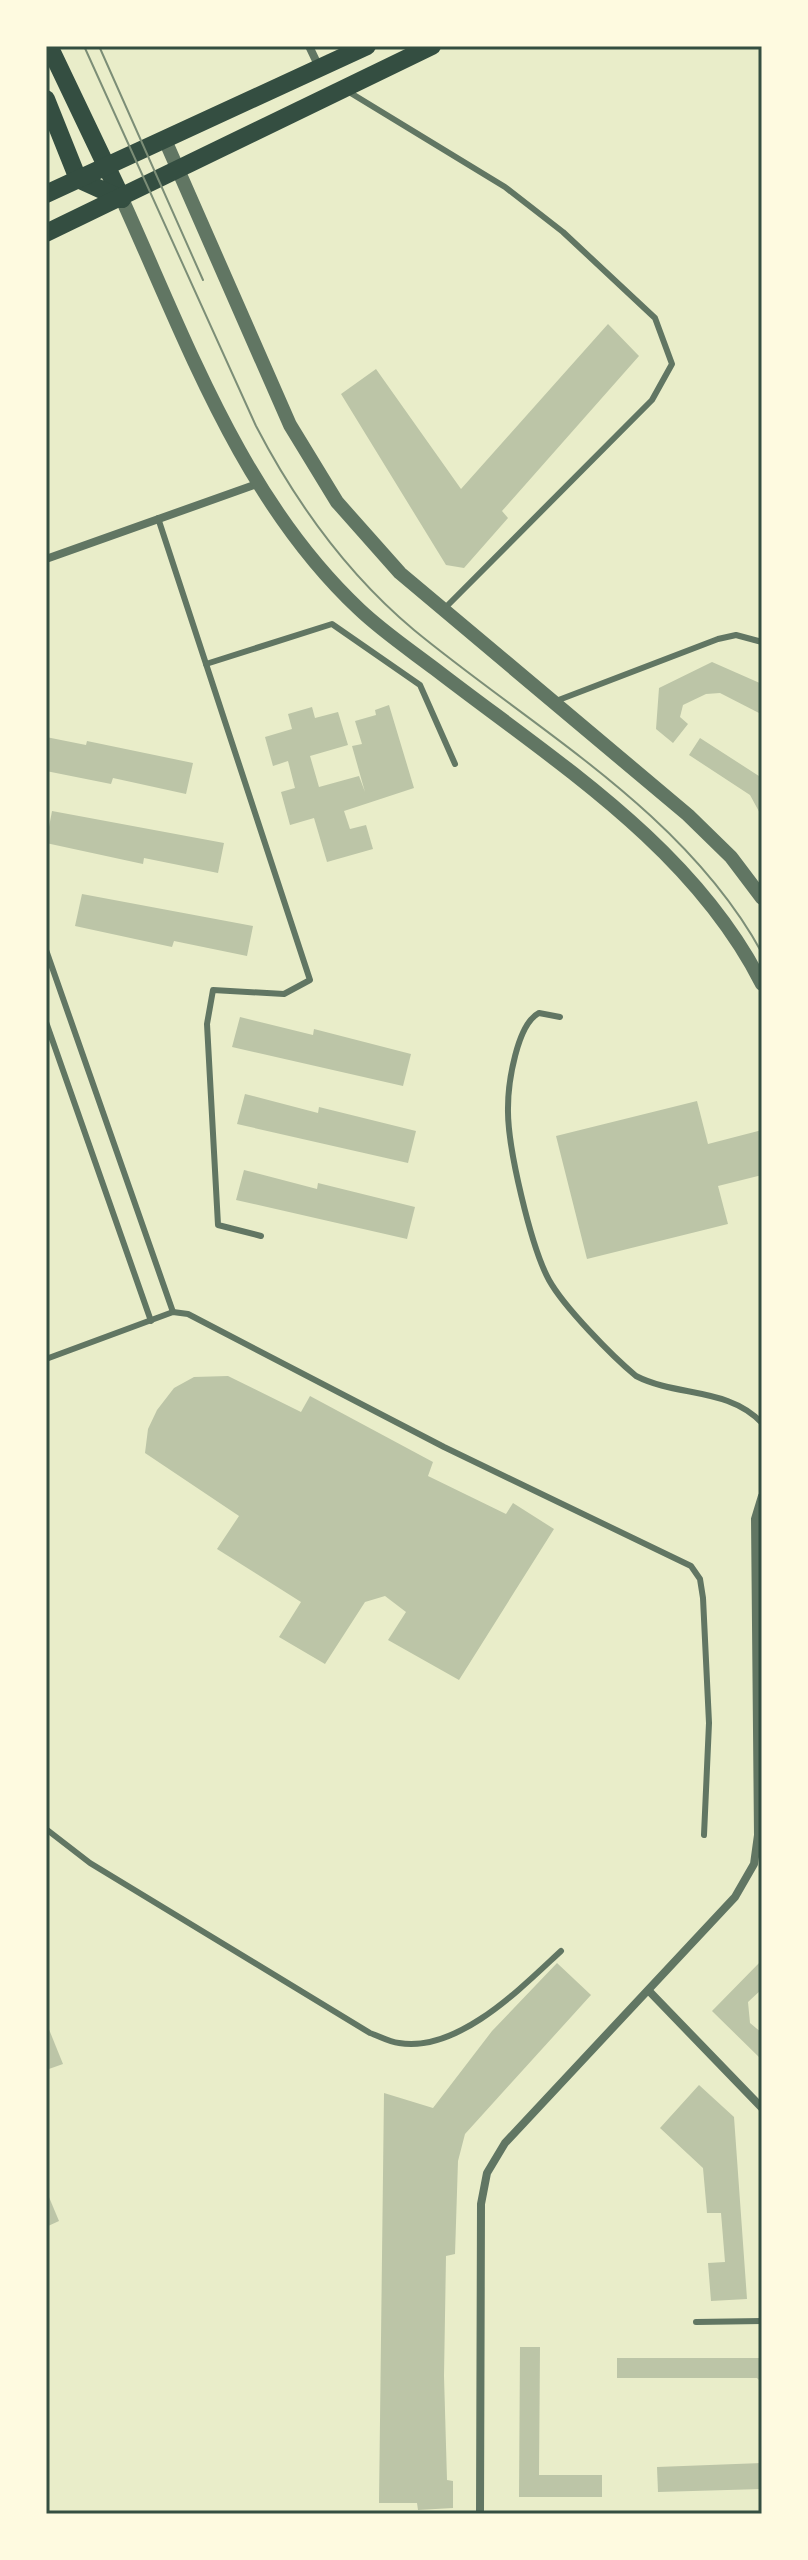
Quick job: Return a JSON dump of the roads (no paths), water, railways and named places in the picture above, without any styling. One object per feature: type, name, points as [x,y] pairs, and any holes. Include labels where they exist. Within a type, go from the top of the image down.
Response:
[{"type":"main road","points":[[49,46],[122,199]]},
{"type":"main road","points":[[46,194],[367,46]]},
{"type":"main road","points":[[46,233],[178,172],[341,87],[432,46]]},
{"type":"main road","points":[[46,99],[78,179],[122,199]]},
{"type":"street","points":[[309,46],[319,68]]},
{"type":"street","points":[[165,140],[264,368],[311,464],[370,541],[400,573],[688,815],[731,857],[762,898]]},
{"type":"street","points":[[122,199],[222,418],[257,484],[292,534],[360,610],[621,814],[684,871],[719,911],[762,984]]},
{"type":"street","points":[[46,559],[257,484]]},
{"type":"street","points":[[480,2514],[479,2276],[481,2204],[487,2173],[505,2143],[735,1897],[754,1864],[758,1835],[755,1519],[762,1496]]},
{"type":"street","points":[[649,1991],[762,2108]]},
{"type":"lane","points":[[341,87],[505,187],[563,232],[655,318],[672,364],[652,400],[443,610]]},
{"type":"lane","points":[[158,518],[310,980],[284,994],[213,990],[207,1024],[218,1225],[261,1236]]},
{"type":"lane","points":[[206,664],[332,624],[420,685],[455,764]]},
{"type":"lane","points":[[556,701],[718,639],[736,635],[762,642]]},
{"type":"lane","points":[[46,950],[173,1312]]},
{"type":"lane","points":[[560,1017],[539,1013],[525,1023],[509,1088],[507,1111],[518,1175],[549,1279],[636,1376],[654,1384],[723,1398],[741,1405],[762,1423]]},
{"type":"lane","points":[[46,1022],[151,1321]]},
{"type":"lane","points":[[46,1359],[173,1312],[188,1314],[444,1447],[691,1566],[700,1579],[703,1598],[709,1723],[704,1835]]},
{"type":"lane","points":[[46,1829],[90,1863],[263,1969],[370,2033],[400,2044],[430,2042],[488,2014],[561,1951]]},
{"type":"lane","points":[[696,2322],[762,2321]]},
{"type":"tram line","points":[[84,46],[256,426],[271,455],[324,536],[366,585],[414,630],[557,739],[650,815],[692,857],[730,903],[762,953]]},
{"type":"tram line","points":[[99,46],[203,280]]}]
